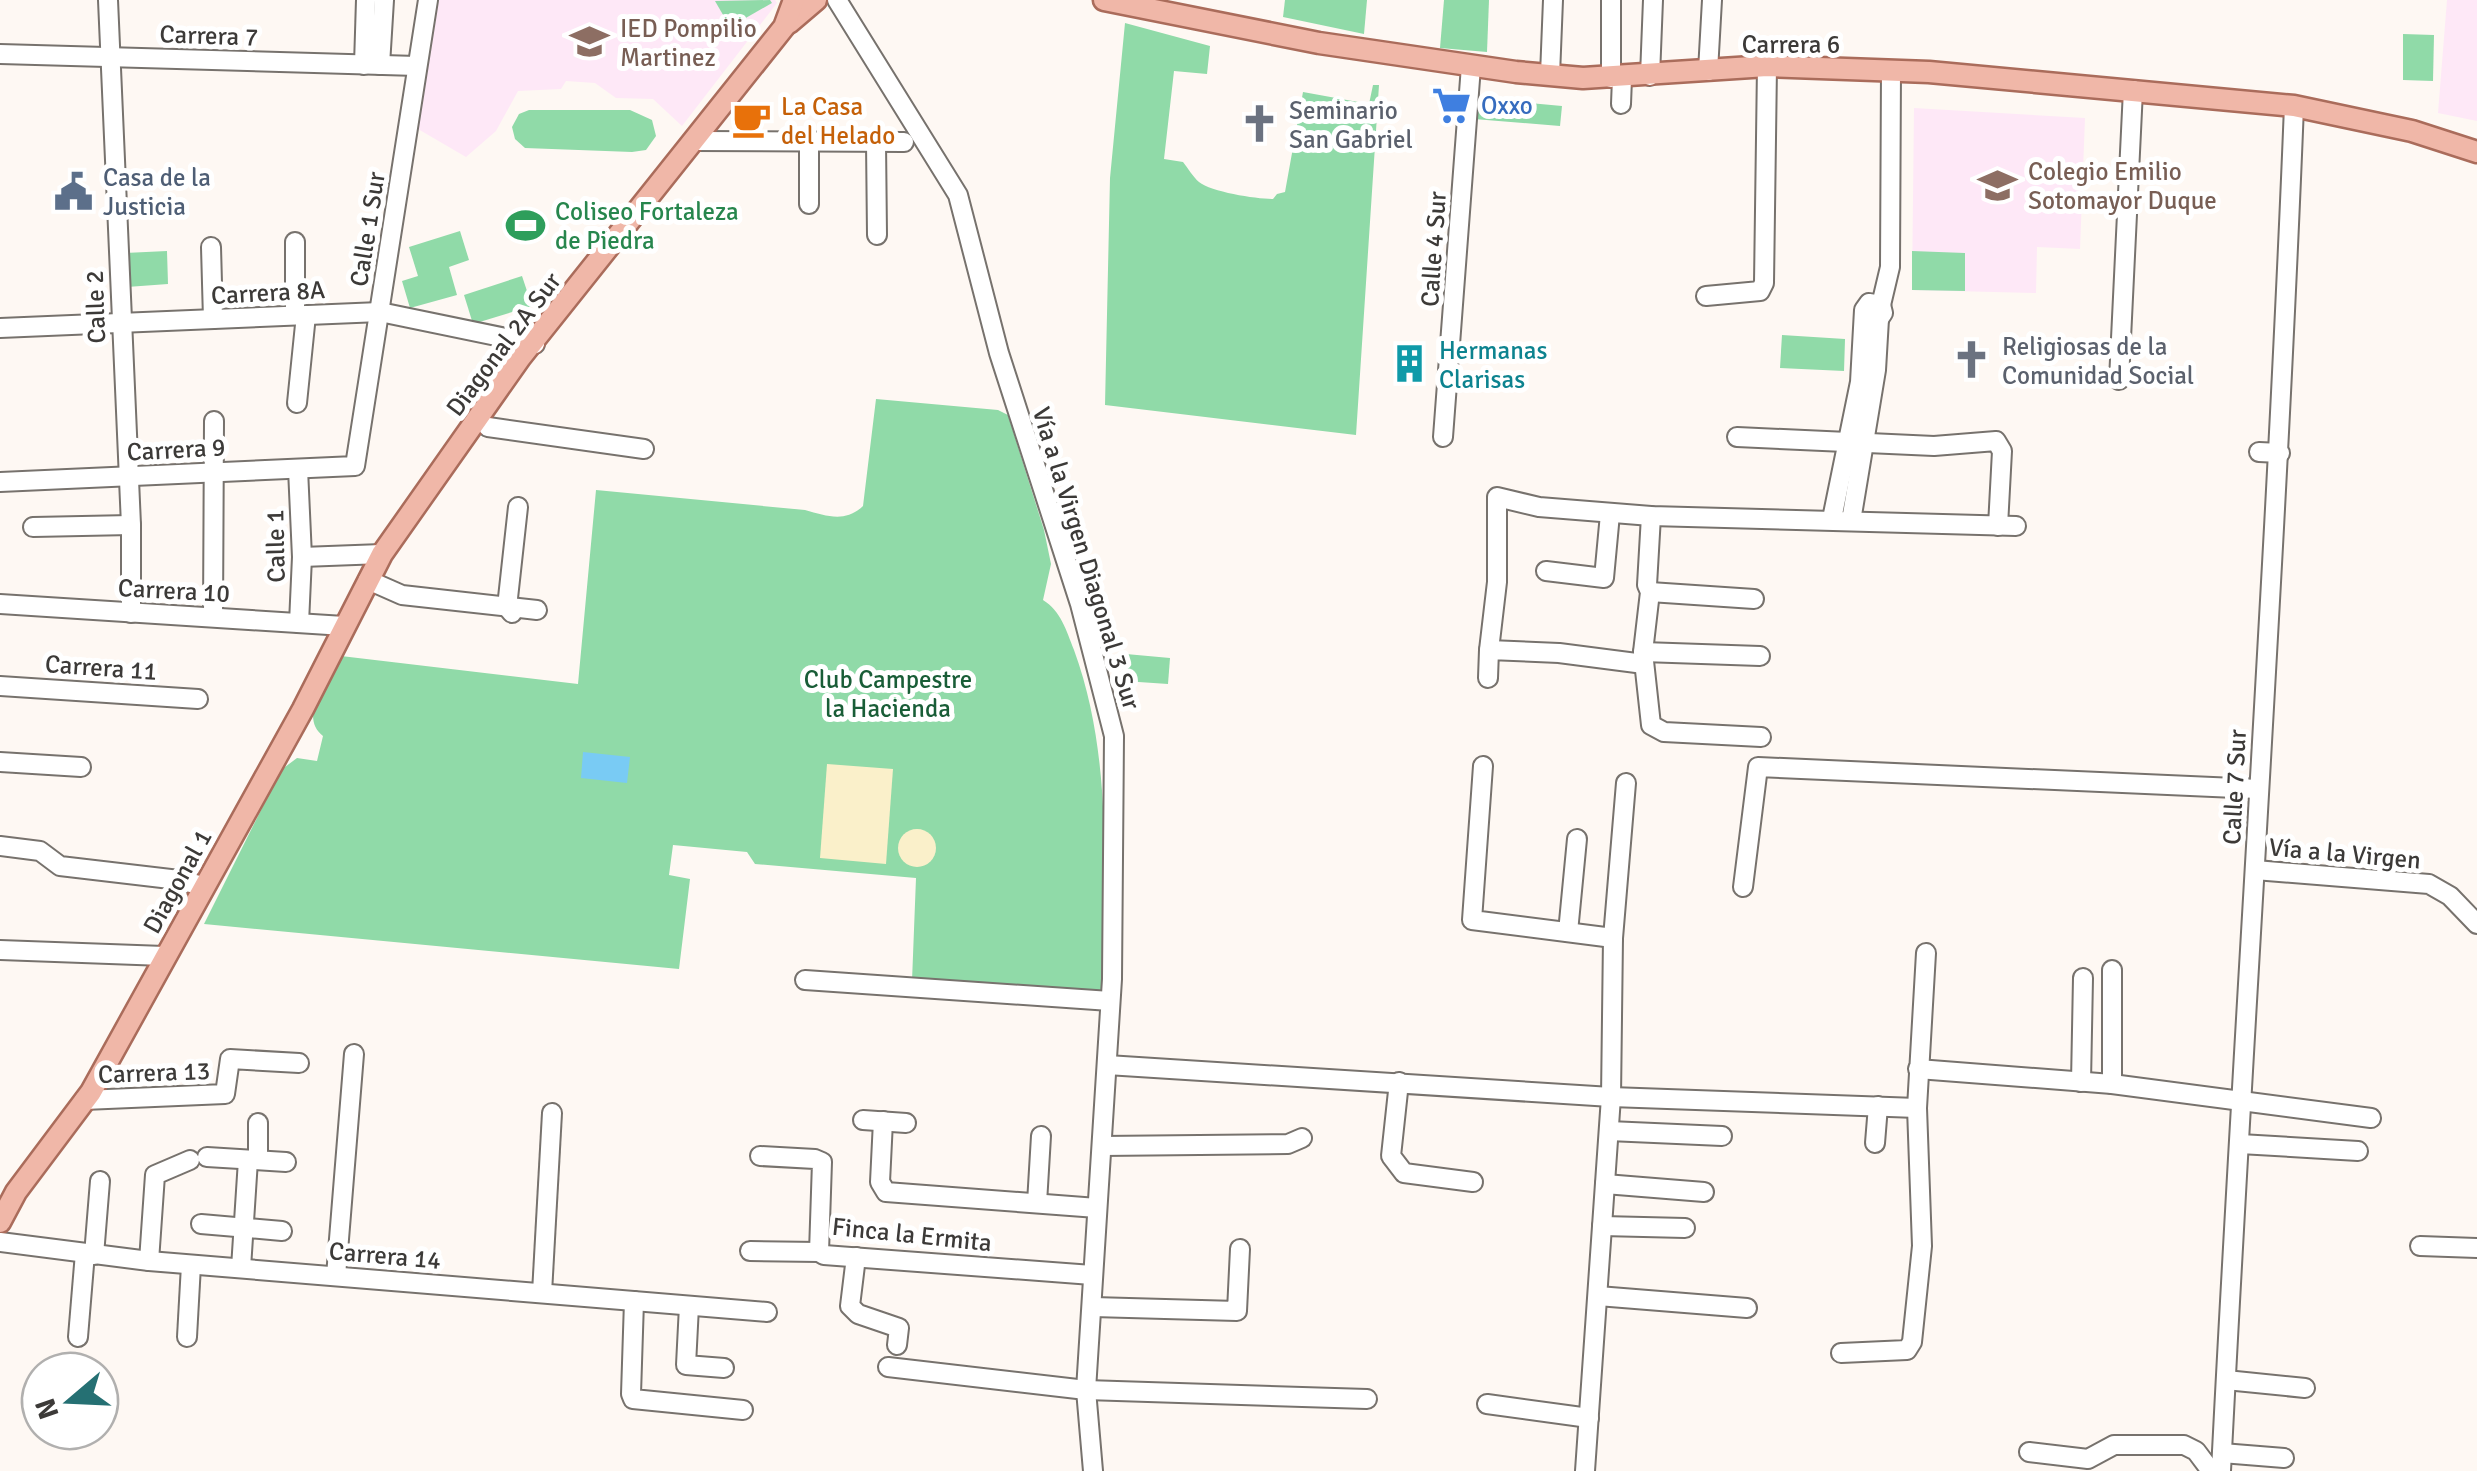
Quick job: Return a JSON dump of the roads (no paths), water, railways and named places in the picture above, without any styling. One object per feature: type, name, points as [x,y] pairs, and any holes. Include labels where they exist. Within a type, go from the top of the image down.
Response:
[{"type":"main road","points":[[784,27],[794,0]]},
{"type":"main road","points":[[784,27],[816,0]]},
{"type":"main road","name":"Carrera 6","points":[[1104,0],[1320,43],[1550,75],[1617,78],[1767,66],[1891,70],[2294,106],[2412,132],[2477,152]]},
{"type":"main road","name":"Diagonal 2A Sur","points":[[382,554],[520,358],[784,27]]},
{"type":"main road","name":"Diagonal 1","points":[[0,1222],[16,1192],[84,1100],[304,709],[382,554]]},
{"type":"street","name":"Calle 2","points":[[108,0],[131,613]]},
{"type":"street","points":[[366,0],[372,65]]},
{"type":"street","points":[[372,65],[384,0]]},
{"type":"street","name":"Calle 1 Sur","points":[[355,466],[428,0]]},
{"type":"street","name":"Vía a la Virgen Diagonal 3 Sur","points":[[837,0],[958,195],[998,353],[1080,604],[1114,736],[1110,1002],[1086,1390],[1093,1471]]},
{"type":"street","points":[[1550,75],[1553,0]]},
{"type":"street","points":[[1611,0],[1621,104]]},
{"type":"street","points":[[1650,76],[1653,0]]},
{"type":"street","points":[[1708,71],[1712,0]]},
{"type":"street","name":"Carrera 7","points":[[0,54],[417,66]]},
{"type":"street","name":"Calle 4 Sur","points":[[1442,437],[1471,66]]},
{"type":"street","points":[[1706,296],[1760,291],[1764,283],[1767,66]]},
{"type":"street","points":[[1844,511],[1875,314],[1890,266],[1891,70]]},
{"type":"street","points":[[2120,380],[2133,90]]},
{"type":"street","name":"Calle 7 Sur","points":[[2219,1465],[2280,453],[2294,106]]},
{"type":"street","points":[[694,141],[904,142]]},
{"type":"street","points":[[808,141],[808,204]]},
{"type":"street","points":[[876,142],[877,234]]},
{"type":"street","points":[[295,242],[301,315],[297,403]]},
{"type":"street","points":[[210,247],[213,319]]},
{"type":"street","name":"Carrera 8A","points":[[0,328],[380,312],[535,344]]},
{"type":"street","points":[[213,617],[214,422]]},
{"type":"street","points":[[488,427],[644,449]]},
{"type":"street","points":[[1488,678],[1497,582],[1497,497],[1539,507],[1610,514],[1844,511],[2007,526],[2002,451],[1996,441],[1934,446],[1736,437]]},
{"type":"street","points":[[2259,452],[2280,453]]},
{"type":"street","name":"Carrera 9","points":[[0,482],[355,466]]},
{"type":"street","name":"Calle 1","points":[[298,468],[302,557],[299,622]]},
{"type":"street","points":[[512,612],[518,507]]},
{"type":"street","points":[[1546,571],[1604,578],[1610,514]]},
{"type":"street","points":[[1651,516],[1644,658],[1652,724],[1664,732],[1761,738]]},
{"type":"street","points":[[33,527],[130,525]]},
{"type":"street","points":[[302,557],[382,554]]},
{"type":"street","points":[[368,580],[402,595],[512,612],[537,610]]},
{"type":"street","points":[[1650,592],[1754,598]]},
{"type":"street","name":"Carrera 10","points":[[0,604],[344,626]]},
{"type":"street","points":[[1488,650],[1644,658],[1760,656]]},
{"type":"street","name":"Carrera 11","points":[[0,686],[198,699]]},
{"type":"street","points":[[0,762],[81,767]]},
{"type":"street","points":[[1483,766],[1472,920],[1613,938]]},
{"type":"street","points":[[1743,887],[1758,767],[2258,789]]},
{"type":"street","points":[[1585,1471],[1611,1096],[1613,938],[1626,783]]},
{"type":"street","points":[[1568,932],[1576,840]]},
{"type":"street","points":[[0,846],[40,850],[60,866],[204,886]]},
{"type":"street","name":"Vía a la Virgen","points":[[2255,870],[2429,884],[2450,896],[2477,924]]},
{"type":"street","points":[[0,950],[164,956]]},
{"type":"street","points":[[1841,1354],[1907,1350],[1912,1342],[1922,1246],[1916,1108],[1926,952]]},
{"type":"street","points":[[2112,970],[2112,1084]]},
{"type":"street","points":[[2081,1082],[2083,978]]},
{"type":"street","points":[[805,980],[1110,1002]]},
{"type":"street","points":[[336,1276],[354,1054]]},
{"type":"street","name":"Carrera 13","points":[[84,1100],[225,1094],[230,1059],[299,1063]]},
{"type":"street","points":[[1107,1065],[1611,1096],[1916,1108]]},
{"type":"street","points":[[1918,1069],[2112,1084],[2371,1118]]},
{"type":"street","points":[[1399,1082],[1391,1156],[1404,1173],[1473,1182]]},
{"type":"street","points":[[1875,1143],[1878,1106]]},
{"type":"street","points":[[542,1294],[552,1113]]},
{"type":"street","points":[[906,1123],[873,1121],[880,1182],[886,1192],[1096,1208]]},
{"type":"street","points":[[241,1268],[242,1228],[258,1124]]},
{"type":"street","points":[[1609,1131],[1722,1136]]},
{"type":"street","points":[[1037,1202],[1041,1136]]},
{"type":"street","points":[[1102,1146],[1288,1144],[1302,1138]]},
{"type":"street","points":[[2240,1144],[2358,1150]]},
{"type":"street","name":"Finca la Ermita","points":[[760,1156],[822,1162],[819,1252],[1092,1275]]},
{"type":"street","points":[[150,1261],[156,1176],[198,1158],[286,1162]]},
{"type":"street","points":[[78,1337],[100,1182]]},
{"type":"street","points":[[1605,1184],[1704,1192]]},
{"type":"street","points":[[201,1224],[282,1231]]},
{"type":"street","points":[[1602,1226],[1685,1228]]},
{"type":"street","name":"Carrera 14","points":[[0,1242],[191,1265],[766,1312]]},
{"type":"street","points":[[2420,1246],[2477,1248]]},
{"type":"street","points":[[1093,1307],[1237,1311],[1240,1249]]},
{"type":"street","points":[[750,1251],[819,1252]]},
{"type":"street","points":[[856,1257],[850,1306],[858,1314],[900,1328],[898,1345]]},
{"type":"street","points":[[187,1337],[191,1265]]},
{"type":"street","points":[[1598,1296],[1748,1308]]},
{"type":"street","points":[[634,1301],[634,1399],[743,1410]]},
{"type":"street","points":[[689,1306],[686,1365],[724,1368]]},
{"type":"street","points":[[888,1367],[1086,1390],[1367,1399]]},
{"type":"street","points":[[2226,1380],[2305,1388]]},
{"type":"street","points":[[1487,1404],[1589,1418]]},
{"type":"street","points":[[2029,1452],[2088,1458],[2114,1445],[2184,1445],[2196,1451],[2208,1468],[2284,1458]]},
{"type":"water","points":[[583,752],[630,757],[627,783],[581,778]]},
{"type":"place","name":"IED Pompilio Martinez","points":[[590,42]]},
{"type":"place","name":"Oxxo","points":[[1451,105]]},
{"type":"place","name":"La Casa del Helado","points":[[751,120]]},
{"type":"place","name":"Seminario San Gabriel","points":[[1259,124]]},
{"type":"place","name":"Colegio Emilio Sotomayor Duque","points":[[1998,185]]},
{"type":"place","name":"Casa de la Justicia","points":[[73,191]]},
{"type":"place","name":"Coliseo Fortaleza de Piedra","points":[[525,225]]},
{"type":"place","name":"Religiosas de la Comunidad Social","points":[[1972,360]]},
{"type":"place","name":"Hermanas Clarisas","points":[[1409,364]]},
{"type":"park label","name":"Club Campestre la Hacienda","points":[[888,694]]}]
